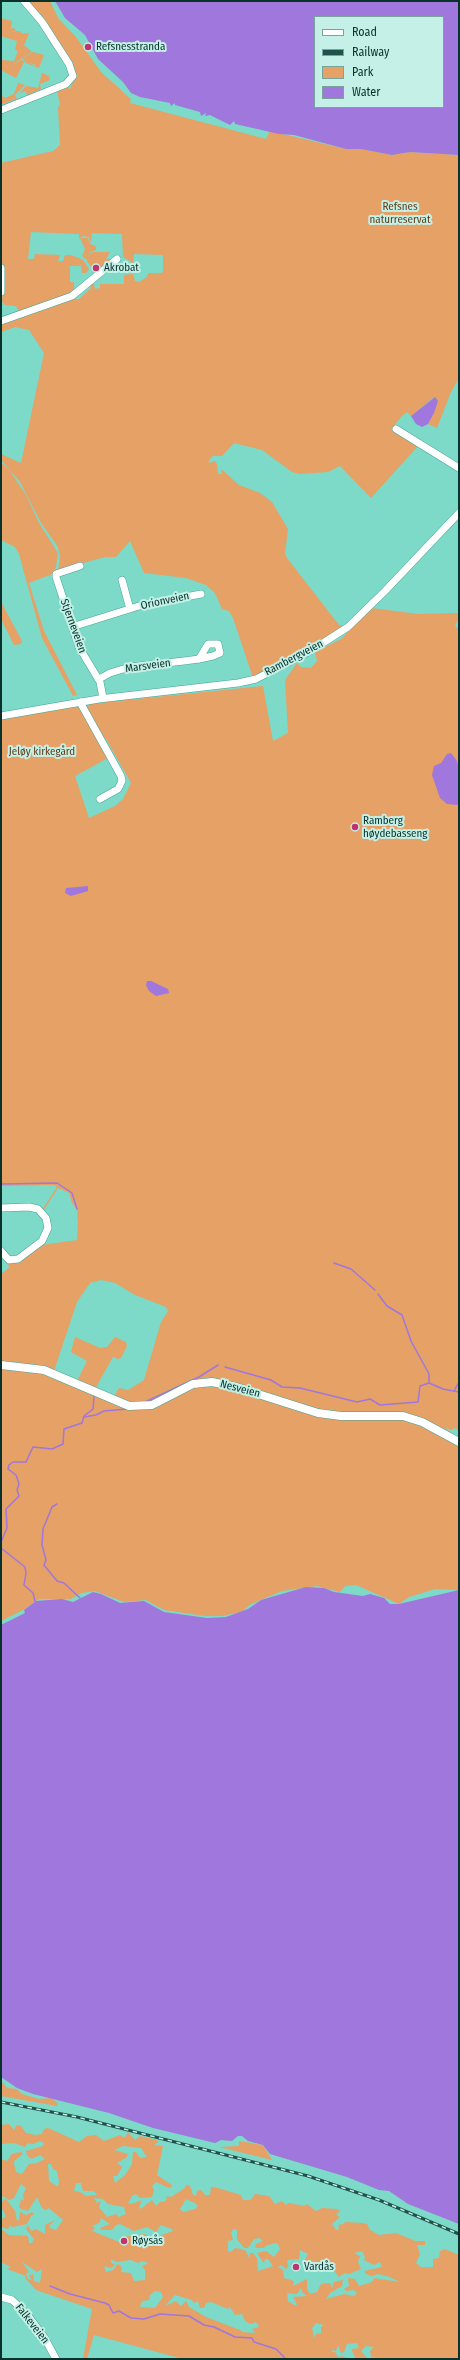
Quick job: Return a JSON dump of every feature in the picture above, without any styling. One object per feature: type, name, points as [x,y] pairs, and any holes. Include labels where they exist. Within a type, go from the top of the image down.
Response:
[{"type":"main road","name":"Nesveien","points":[[1,1365],[44,1370],[129,1406],[152,1405],[193,1384],[212,1382],[236,1387],[318,1413],[341,1416],[403,1416],[422,1422],[459,1442]]},
{"type":"street","points":[[1,110],[66,84],[73,76],[72,70],[46,28],[24,1]]},
{"type":"street","points":[[1,321],[72,296],[117,259]]},
{"type":"street","points":[[1,268],[1,292]]},
{"type":"street","points":[[396,429],[459,468]]},
{"type":"street","name":"Rambergveien","points":[[1,716],[103,698],[246,682],[308,652],[352,623],[459,514]]},
{"type":"street","name":"Stjerneveien","points":[[80,566],[56,574],[81,652],[99,679],[103,698]]},
{"type":"street","name":"Orionveien","points":[[122,580],[130,609]]},
{"type":"street","name":"Orionveien","points":[[72,627],[130,609],[200,594]]},
{"type":"street","name":"Marsveien","points":[[99,679],[110,673],[130,667],[199,659]]},
{"type":"street","points":[[80,702],[121,776],[122,781],[118,788],[100,799]]},
{"type":"street","points":[[1,1208],[34,1208],[44,1215],[48,1228],[42,1241],[18,1259],[8,1259],[1,1252]]},
{"type":"street","name":"Falkeveien","points":[[1,2297],[12,2300],[26,2313],[44,2337],[56,2359]]},
{"type":"green space","name":"Refsnes naturreservat","points":[[27,1],[50,1],[58,18],[76,37],[101,72],[131,99],[130,103],[266,139],[270,131],[346,149],[361,149],[392,155],[410,152],[459,155],[459,378],[451,392],[437,428],[428,424],[434,413],[433,398],[411,416],[407,412],[402,416],[392,428],[419,445],[371,498],[340,466],[328,472],[300,474],[292,472],[262,450],[234,443],[222,456],[213,456],[209,460],[209,463],[215,461],[217,464],[218,474],[222,474],[221,469],[239,485],[260,493],[272,502],[288,529],[285,554],[287,558],[339,625],[347,626],[330,638],[253,678],[233,618],[229,611],[222,609],[215,593],[206,585],[186,578],[144,573],[130,541],[116,557],[105,557],[58,570],[60,557],[58,547],[41,523],[20,482],[1,460],[1,454],[21,463],[44,353],[29,330],[15,327],[1,332],[1,324],[49,306],[76,298],[78,300],[91,288],[90,284],[94,284],[95,289],[100,288],[100,284],[124,284],[124,275],[131,274],[133,274],[135,281],[139,282],[147,277],[148,273],[162,273],[163,270],[163,255],[134,254],[133,263],[123,257],[122,234],[92,233],[91,243],[89,237],[83,236],[79,239],[79,234],[31,232],[28,259],[34,259],[35,254],[60,255],[58,261],[63,261],[65,255],[71,255],[83,260],[89,269],[86,273],[82,273],[81,266],[70,266],[70,282],[74,282],[74,292],[19,312],[16,306],[5,305],[2,302],[4,267],[1,266],[1,163],[53,151],[60,145],[58,108],[60,104],[57,91],[65,86],[70,89],[73,81],[53,32],[43,17]]},
{"type":"green space","points":[[1,18],[12,21],[11,29],[14,28],[16,31],[5,33],[19,31],[23,34],[24,33],[31,34],[29,34],[24,45],[32,52],[10,66],[21,60],[34,64],[38,68],[24,62],[16,78],[1,70],[2,60],[14,61],[18,51],[15,50],[17,41],[1,36]]},
{"type":"green space","points":[[33,52],[44,55],[39,68],[22,59]]},
{"type":"green space","points":[[42,73],[49,76],[50,80],[40,84],[41,89],[27,95],[25,91],[20,93],[26,86],[38,88]]},
{"type":"green space","points":[[18,83],[25,85],[15,95],[17,99],[2,104],[2,96],[5,98],[14,94]]},
{"type":"green space","points":[[80,238],[88,238],[90,244],[96,246],[96,250],[90,252],[87,260],[82,256],[85,249]]},
{"type":"green space","points":[[93,252],[110,252],[106,259],[112,259],[95,273],[87,261],[89,254]]},
{"type":"green space","points":[[1,462],[10,471],[26,495],[39,523],[58,553],[55,573],[29,583],[44,631],[77,695],[73,696],[42,638],[19,554],[15,547],[1,540]]},
{"type":"green space","points":[[1,602],[22,641],[21,644],[14,645],[1,619]]},
{"type":"green space","name":"Jeløy kirkegård","points":[[372,608],[418,614],[459,613],[459,620],[458,619],[455,626],[459,629],[459,1431],[455,1428],[451,1430],[444,1427],[457,1437],[459,1433],[459,1590],[435,1589],[409,1597],[399,1604],[356,1585],[345,1586],[340,1592],[317,1586],[282,1591],[251,1604],[241,1612],[222,1616],[205,1616],[164,1610],[146,1600],[124,1602],[95,1591],[81,1593],[71,1599],[39,1599],[23,1610],[1,1621],[1,1274],[10,1267],[3,1258],[8,1261],[42,1245],[77,1240],[78,1224],[77,1210],[72,1203],[69,1193],[58,1188],[43,1211],[42,1210],[57,1187],[54,1185],[1,1186],[1,719],[78,705],[110,757],[75,776],[89,818],[115,806],[123,799],[131,783],[106,739],[103,738],[86,706],[88,704],[263,686],[273,741],[288,733],[285,680],[297,663],[301,667],[311,668],[317,661],[315,652],[341,639]],"holes":[[[101,1280],[115,1283],[135,1295],[166,1307],[168,1311],[161,1322],[144,1380],[128,1390],[119,1388],[113,1398],[95,1389],[113,1357],[118,1359],[121,1358],[127,1346],[126,1342],[115,1337],[107,1347],[100,1348],[75,1337],[71,1352],[87,1361],[77,1381],[54,1371],[77,1302],[90,1283]]]},
{"type":"green space","points":[[1,2081],[7,2088],[17,2089],[22,2094],[39,2099],[52,2098],[58,2104],[57,2106],[1,2096]]},
{"type":"green space","points":[[9,2124],[14,2130],[17,2125],[21,2126],[26,2133],[35,2135],[42,2134],[44,2129],[48,2128],[79,2142],[87,2136],[96,2135],[104,2141],[120,2135],[125,2138],[128,2132],[135,2140],[140,2136],[157,2140],[158,2142],[154,2145],[163,2146],[157,2175],[173,2186],[169,2188],[156,2182],[152,2186],[154,2190],[152,2197],[140,2198],[136,2194],[132,2196],[128,2203],[132,2204],[142,2200],[139,2207],[141,2209],[152,2200],[156,2206],[160,2202],[166,2201],[167,2196],[171,2197],[185,2188],[186,2185],[190,2186],[193,2195],[196,2196],[197,2191],[201,2190],[205,2195],[210,2195],[211,2187],[218,2188],[241,2195],[243,2200],[251,2200],[255,2194],[269,2196],[275,2204],[282,2201],[286,2205],[289,2203],[304,2206],[307,2204],[316,2211],[322,2208],[337,2209],[340,2211],[336,2215],[340,2217],[332,2224],[336,2230],[339,2230],[338,2225],[344,2224],[345,2222],[362,2223],[367,2224],[370,2230],[379,2235],[396,2233],[415,2241],[425,2241],[425,2245],[417,2245],[420,2254],[416,2263],[421,2267],[433,2267],[433,2259],[439,2258],[440,2251],[445,2249],[459,2255],[459,2358],[383,2359],[371,2357],[370,2351],[374,2347],[366,2346],[361,2351],[368,2359],[356,2359],[352,2349],[359,2348],[357,2343],[347,2344],[344,2352],[341,2353],[338,2345],[336,2351],[332,2350],[332,2352],[335,2352],[338,2357],[342,2356],[350,2359],[183,2359],[94,2335],[87,2359],[83,2359],[92,2309],[36,2290],[25,2278],[26,2276],[7,2269],[11,2267],[1,2262],[1,2229],[9,2235],[28,2236],[29,2243],[32,2243],[34,2239],[26,2229],[28,2225],[31,2231],[36,2229],[45,2234],[45,2225],[55,2220],[50,2225],[50,2228],[56,2230],[63,2220],[49,2208],[46,2210],[42,2208],[37,2197],[28,2211],[19,2208],[21,2199],[24,2201],[23,2195],[26,2188],[21,2184],[14,2198],[9,2200],[3,2196],[1,2198],[1,2159],[7,2161],[12,2154],[21,2152],[23,2154],[14,2161],[14,2164],[16,2172],[22,2174],[29,2164],[37,2163],[45,2159],[40,2155],[31,2159],[27,2155],[26,2151],[43,2146],[44,2143],[40,2141],[33,2144],[28,2143],[25,2147],[14,2143],[1,2144],[1,2125]],"holes":[[[123,2146],[141,2148],[147,2157],[140,2158],[136,2152],[133,2152],[132,2164],[125,2175],[115,2183],[113,2176],[117,2176],[122,2167],[117,2163],[127,2157],[128,2154],[114,2150]],[[48,2164],[51,2164],[53,2169],[57,2171],[59,2181],[58,2187],[49,2181]],[[76,2183],[81,2183],[83,2191],[94,2191],[97,2195],[86,2196],[80,2192],[74,2191]],[[94,2198],[103,2199],[108,2204],[124,2207],[126,2214],[119,2217],[116,2214],[107,2217],[99,2207],[101,2201],[97,2203]],[[186,2199],[198,2206],[195,2209],[183,2212],[180,2209]],[[101,2218],[110,2224],[100,2228],[101,2230],[112,2230],[116,2225],[120,2224],[134,2231],[147,2227],[156,2232],[161,2225],[172,2229],[173,2231],[159,2236],[163,2241],[161,2246],[145,2234],[123,2237],[121,2239],[125,2243],[92,2231],[95,2228],[92,2226],[99,2223]],[[233,2229],[237,2230],[237,2239],[244,2248],[248,2248],[254,2239],[259,2238],[263,2241],[256,2244],[255,2247],[264,2248],[265,2246],[275,2243],[278,2244],[280,2249],[274,2257],[266,2251],[257,2253],[264,2263],[265,2259],[268,2259],[273,2266],[258,2271],[257,2258],[253,2253],[250,2253],[249,2258],[246,2251],[241,2249],[235,2248],[231,2252],[228,2251],[228,2241],[233,2240],[231,2232]],[[300,2250],[308,2254],[304,2262],[315,2261],[314,2263],[317,2272],[335,2272],[339,2277],[345,2273],[349,2274],[361,2269],[358,2262],[360,2256],[354,2253],[362,2251],[365,2257],[364,2260],[374,2265],[380,2262],[382,2267],[364,2271],[366,2274],[372,2276],[378,2274],[387,2276],[400,2282],[374,2278],[372,2282],[359,2286],[355,2279],[348,2278],[349,2286],[344,2289],[346,2291],[354,2290],[357,2293],[354,2296],[344,2294],[326,2299],[330,2293],[342,2286],[343,2280],[334,2282],[332,2288],[330,2283],[321,2284],[317,2292],[310,2294],[307,2289],[307,2279],[293,2286],[294,2281],[284,2278],[283,2270],[278,2267],[281,2265],[286,2269],[288,2267],[287,2260],[299,2259]],[[111,2259],[116,2262],[131,2260],[138,2263],[142,2261],[149,2263],[142,2266],[145,2270],[145,2280],[134,2281],[131,2273],[121,2272],[122,2267],[118,2264],[113,2270],[106,2272],[104,2266],[111,2268],[115,2265],[111,2263]],[[22,2262],[37,2272],[42,2269],[40,2283],[34,2281],[33,2274],[29,2276],[32,2280],[28,2279],[26,2274],[29,2272]],[[301,2288],[302,2292],[307,2296],[293,2297],[297,2305],[294,2305],[288,2301],[287,2293],[297,2294]],[[155,2291],[161,2292],[163,2297],[155,2308],[140,2307],[142,2301],[149,2300],[150,2295]],[[175,2295],[192,2300],[194,2303],[198,2301],[200,2308],[204,2308],[206,2303],[211,2302],[228,2309],[230,2307],[235,2315],[242,2314],[245,2321],[250,2324],[256,2322],[259,2327],[252,2329],[255,2333],[242,2332],[206,2317],[189,2307],[186,2301],[181,2306],[176,2301],[165,2306]],[[316,2323],[324,2325],[321,2327],[321,2333],[316,2334],[314,2338],[312,2328]]]},
{"type":"green space","points":[[239,2141],[263,2145],[272,2160],[219,2147],[239,2146]]},
{"type":"green space","points":[[6,2199],[15,2211],[17,2221],[19,2220],[20,2212],[26,2215],[32,2212],[34,2214],[31,2216],[27,2224],[12,2227],[10,2225],[8,2229],[1,2227],[1,2219],[6,2217],[1,2206],[3,2200]]},
{"type":"water","points":[[55,1],[459,1],[459,155],[410,152],[392,155],[361,149],[346,149],[294,135],[279,134],[235,124],[234,121],[230,125],[210,115],[205,116],[206,113],[201,116],[200,112],[175,105],[175,103],[171,106],[170,103],[140,97],[131,93],[123,82],[98,59],[85,35],[65,18]]},
{"type":"water","points":[[435,397],[438,401],[428,424],[422,427],[416,424],[411,416]]},
{"type":"water","points":[[451,753],[457,761],[459,772],[458,805],[447,804],[440,798],[432,775],[434,766],[441,763],[447,754]]},
{"type":"water","points":[[88,886],[88,891],[71,896],[65,893],[66,888]]},
{"type":"water","points":[[147,981],[151,981],[168,989],[169,993],[156,996],[149,991],[146,985]]},
{"type":"water","points":[[306,1587],[324,1588],[334,1592],[363,1596],[370,1594],[384,1598],[390,1604],[399,1604],[459,1590],[459,2224],[408,2204],[389,2191],[379,2190],[347,2177],[270,2154],[263,2145],[248,2141],[242,2136],[238,2136],[232,2141],[221,2140],[215,2143],[153,2128],[109,2113],[33,2094],[17,2088],[1,2077],[1,1625],[25,1613],[24,1610],[36,1601],[62,1599],[73,1602],[93,1592],[120,1603],[144,1601],[164,1612],[207,1618],[226,1617],[248,1609],[261,1600]]},
{"type":"waterway","points":[[1,1184],[57,1183],[72,1193],[77,1209]]},
{"type":"waterway","points":[[334,1263],[351,1269],[375,1290]]},
{"type":"waterway","points":[[378,1294],[387,1306],[402,1315],[411,1341],[429,1374],[429,1383]]},
{"type":"waterway","points":[[147,1401],[199,1377],[218,1365]]},
{"type":"waterway","points":[[225,1367],[271,1380],[282,1387],[300,1388],[357,1402],[370,1399],[380,1405],[418,1402],[420,1386],[429,1383],[443,1389],[459,1392]]},
{"type":"waterway","points":[[454,1391],[459,1382]]},
{"type":"waterway","points":[[1,1542],[7,1528],[6,1509],[19,1496],[17,1490],[19,1484],[16,1475],[8,1469],[9,1465],[13,1462],[26,1462],[33,1447],[52,1449],[63,1444],[64,1429],[82,1423],[84,1416],[93,1409],[94,1396]]},
{"type":"waterway","points":[[84,1417],[96,1415],[104,1411],[127,1409]]},
{"type":"waterway","points":[[57,1504],[52,1507],[43,1529],[42,1545],[46,1560],[44,1565],[57,1581],[64,1583],[80,1598]]},
{"type":"waterway","points":[[1,1548],[25,1567],[26,1573],[24,1585],[33,1593],[35,1601]]},
{"type":"waterway","points":[[50,2286],[70,2294],[105,2303],[109,2305],[113,2313],[119,2311],[131,2318],[144,2319],[160,2314],[189,2316],[204,2325],[214,2327],[235,2337],[252,2338],[254,2342],[276,2349],[286,2359]]},
{"type":"railway","points":[[1,2102],[77,2117],[308,2176],[379,2200],[459,2234]]},
{"type":"place","name":"Refsnesstranda","points":[[88,47]]},
{"type":"place","name":"Akrobat","points":[[96,268]]},
{"type":"place","name":"Ramberg høydebasseng","points":[[355,827]]},
{"type":"place","name":"Røysås","points":[[124,2241]]},
{"type":"place","name":"Vardås","points":[[296,2267]]}]
